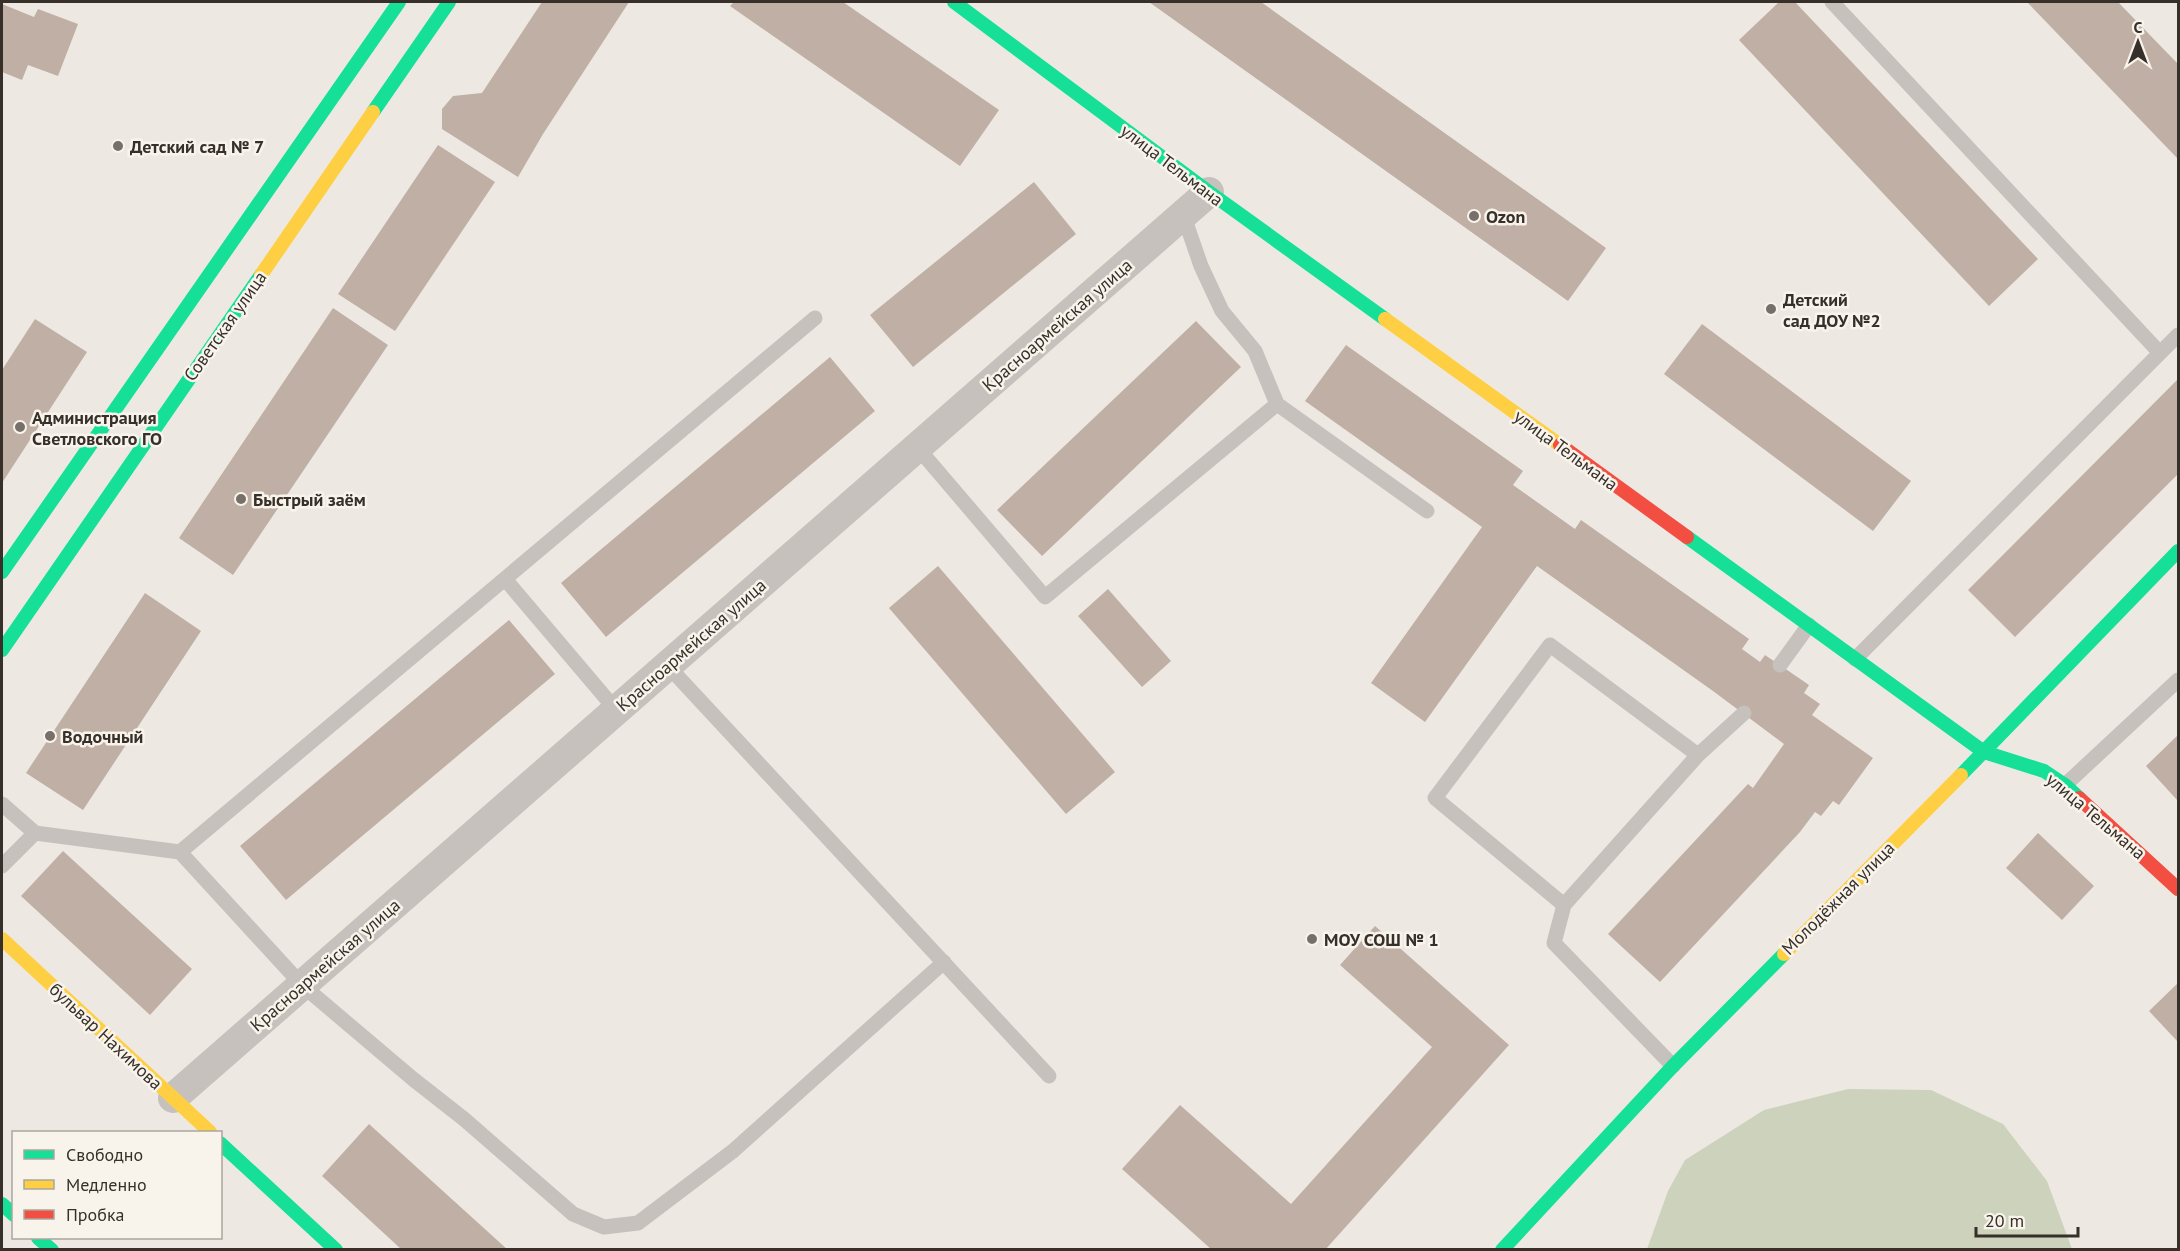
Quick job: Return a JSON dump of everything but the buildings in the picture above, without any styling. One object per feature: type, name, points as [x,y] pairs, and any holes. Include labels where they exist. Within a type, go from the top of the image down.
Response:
[{"type":"street","points":[[2,572],[399,2]]},
{"type":"street","name":"Советская улица","points":[[2,650],[449,2]]},
{"type":"street","name":"улица Тельмана","points":[[954,2],[1209,192],[1984,752],[2044,771],[2065,785],[2176,881]]},
{"type":"street","name":"Красноармейская улица","points":[[173,1098],[1209,192]]},
{"type":"street","name":"Молодёжная улица","points":[[1502,1250],[1673,1066],[1984,752],[2178,551]]},
{"type":"street","name":"бульвар Нахимова","points":[[2,939],[209,1131]]},
{"type":"street","points":[[222,1145],[336,1250]]},
{"type":"street","points":[[39,1239],[52,1250]]},
{"type":"lane","points":[[1832,2],[2160,353]]},
{"type":"lane","points":[[1183,214],[1201,266],[1222,311],[1255,351],[1277,404],[1428,511]]},
{"type":"lane","points":[[180,852],[815,318]]},
{"type":"lane","points":[[1855,659],[2178,335]]},
{"type":"lane","points":[[917,447],[1045,597],[1277,404]]},
{"type":"lane","points":[[505,579],[616,710]]},
{"type":"lane","points":[[1780,665],[1809,626]]},
{"type":"lane","points":[[1564,905],[1435,798],[1550,645],[1698,755]]},
{"type":"lane","points":[[667,665],[1049,1076]]},
{"type":"lane","points":[[2065,785],[2178,680]]},
{"type":"lane","points":[[1673,1066],[1554,943],[1564,905],[1698,755],[1744,713]]},
{"type":"lane","points":[[2,804],[35,833],[180,852],[302,985],[464,1119],[573,1214],[604,1227],[638,1223],[733,1151],[944,962]]},
{"type":"lane","points":[[2,866],[35,833]]},
{"type":"green space","points":[[1848,1089],[1931,1090],[2003,1124],[2047,1181],[2072,1249],[1647,1249],[1668,1191],[1685,1160],[1764,1110]]},
{"type":"traffic: fast","points":[[2,572],[399,2]]},
{"type":"traffic: fast","points":[[373,112],[449,2]]},
{"type":"traffic: fast","points":[[954,2],[1209,192],[1385,319]]},
{"type":"traffic: fast","points":[[2,650],[261,275]]},
{"type":"traffic: fast","points":[[1687,537],[1984,752],[2044,771],[2079,798]]},
{"type":"traffic: fast","points":[[1961,775],[2178,551]]},
{"type":"traffic: fast","points":[[1502,1250],[1673,1066],[1784,954]]},
{"type":"traffic: fast","points":[[222,1145],[336,1250]]},
{"type":"traffic: fast","points":[[2,1204],[12,1213]]},
{"type":"traffic: fast","points":[[39,1239],[52,1250]]},
{"type":"traffic: slow","points":[[261,275],[373,112]]},
{"type":"traffic: slow","points":[[1385,319],[1560,445]]},
{"type":"traffic: slow","points":[[1784,954],[1961,775]]},
{"type":"traffic: slow","points":[[2,939],[209,1131]]},
{"type":"traffic: jam","points":[[1560,445],[1687,537]]},
{"type":"traffic: jam","points":[[2079,798],[2178,889]]},
{"type":"place","name":"Детский сад № 7","points":[[118,146]]},
{"type":"place","name":"Ozon","points":[[1474,216]]},
{"type":"place","name":"Детский сад ДОУ №2","points":[[1771,309]]},
{"type":"place","name":"Администрация Светловского ГО","points":[[20,427]]},
{"type":"place","name":"Быстрый заём","points":[[241,499]]},
{"type":"place","name":"Водочный","points":[[50,736]]},
{"type":"place","name":"МОУ СОШ № 1","points":[[1312,939]]}]
